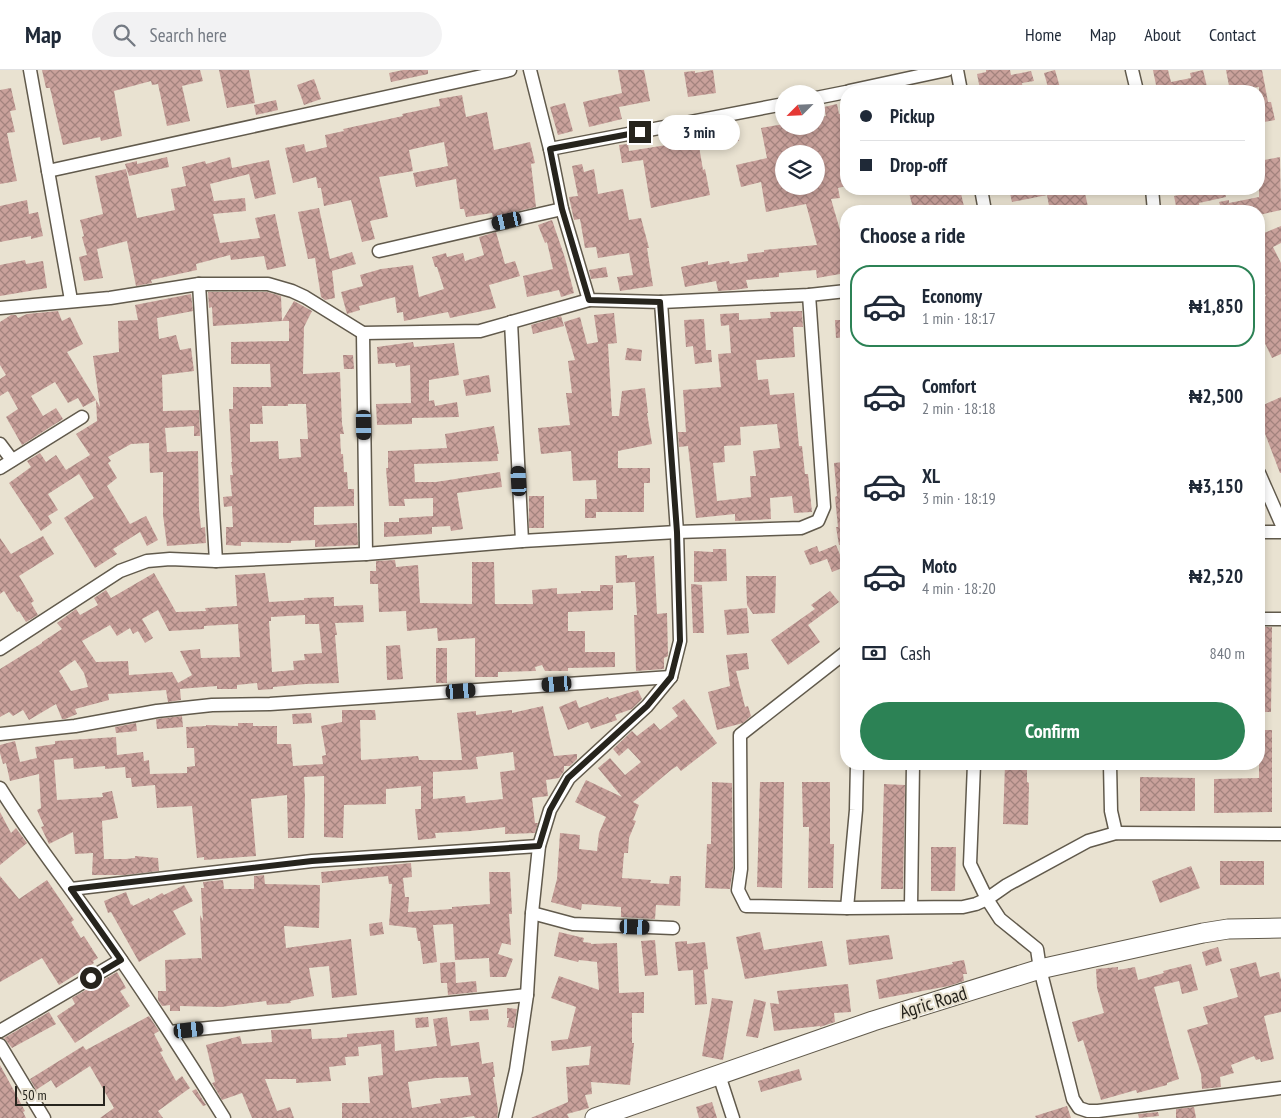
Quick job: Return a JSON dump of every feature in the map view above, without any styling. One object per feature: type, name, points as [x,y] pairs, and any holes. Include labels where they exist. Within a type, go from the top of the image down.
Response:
[{"type":"street","points":[[30,70],[71,300]]},
{"type":"street","points":[[48,172],[510,70]]},
{"type":"street","points":[[530,70],[550,149],[562,209],[589,300]]},
{"type":"street","points":[[880,85],[947,70]]},
{"type":"street","points":[[957,70],[960,85]]},
{"type":"street","points":[[1132,70],[1135,85]]},
{"type":"street","points":[[825,96],[840,94]]},
{"type":"street","points":[[550,149],[775,106]]},
{"type":"street","points":[[380,251],[562,209]]},
{"type":"street","points":[[0,308],[71,300],[110,298],[199,284],[249,283],[268,284],[292,291],[326,309],[363,333],[480,332],[589,300],[660,302],[809,295],[840,292]]},
{"type":"street","points":[[199,284],[216,561]]},
{"type":"street","points":[[0,650],[120,571],[147,561],[170,558],[216,561],[366,554],[522,541],[677,532],[801,528],[818,521],[824,507],[809,295]]},
{"type":"street","points":[[506,1118],[516,1070],[527,995],[532,913],[539,846],[550,810],[568,778],[647,706],[671,677],[680,641],[677,532],[660,302]]},
{"type":"street","points":[[511,322],[522,541]]},
{"type":"street","points":[[363,333],[366,554]]},
{"type":"street","points":[[0,468],[82,417]]},
{"type":"street","points":[[0,444],[12,460]]},
{"type":"street","points":[[1265,487],[1281,523]]},
{"type":"street","points":[[1265,532],[1281,532]]},
{"type":"street","points":[[1265,619],[1281,619]]},
{"type":"street","points":[[840,657],[740,735],[741,869],[738,890],[746,906],[847,908],[963,906],[976,904],[987,899],[1007,884],[1088,841],[1116,833],[1281,834]]},
{"type":"street","points":[[0,734],[75,726],[157,711],[212,705],[270,704],[671,677]]},
{"type":"street","points":[[847,908],[856,810],[857,770]]},
{"type":"street","points":[[912,906],[913,770]]},
{"type":"street","points":[[974,770],[970,864],[987,899],[1000,919],[1037,949],[1040,969],[1073,1099],[1079,1108],[1088,1111],[1098,1111],[1281,1088]]},
{"type":"street","points":[[1110,770],[1111,811],[1116,833]]},
{"type":"street","points":[[0,788],[22,825],[71,889],[170,1032],[224,1118]]},
{"type":"street","points":[[71,889],[312,861],[539,846]]},
{"type":"street","points":[[532,913],[573,924],[672,928]]},
{"type":"street","name":"Agric Road","points":[[595,1118],[873,1021],[1040,969],[1203,933],[1228,929],[1281,928]]},
{"type":"street","points":[[0,1031],[121,960]]},
{"type":"street","points":[[170,1032],[527,995]]},
{"type":"street","points":[[0,1045],[44,1118]]},
{"type":"street","points":[[719,1075],[733,1118]]},
{"type":"building","points":[[42,70],[200,70],[203,81],[182,86],[190,121],[167,126],[158,84],[152,85],[151,81],[114,91],[122,136],[101,141],[100,137],[63,145],[50,88],[46,88]]},
{"type":"building","points":[[219,70],[249,70],[255,103],[227,108]]},
{"type":"building","points":[[403,70],[428,70],[428,74],[391,82],[389,73]]},
{"type":"building","points":[[618,70],[644,70],[650,101],[619,107],[622,119],[589,127],[583,102],[622,93]]},
{"type":"building","points":[[713,70],[716,93],[688,97],[684,72],[695,71],[695,73]]},
{"type":"building","points":[[986,70],[1010,70],[1011,75],[1031,71],[1034,81],[1022,83],[1022,85],[979,85],[977,74],[986,72]]},
{"type":"building","points":[[1055,70],[1059,85],[1047,85],[1044,73]]},
{"type":"building","points":[[1153,70],[1168,70],[1171,82],[1191,78],[1190,73],[1203,70],[1207,85],[1156,85]]},
{"type":"building","points":[[1226,70],[1262,70],[1265,85],[1229,85]]},
{"type":"building","points":[[314,79],[321,99],[304,105],[297,85]]},
{"type":"building","points":[[1265,86],[1268,102],[1271,102],[1275,120],[1265,122]]},
{"type":"building","points":[[11,88],[16,110],[10,111],[15,132],[7,133],[17,181],[0,184],[0,90]]},
{"type":"building","points":[[462,95],[466,117],[487,112],[494,150],[530,142],[535,163],[531,164],[536,207],[493,217],[492,213],[466,217],[464,209],[460,209],[456,179],[416,187],[413,173],[448,166],[444,142],[409,150],[413,171],[379,177],[388,217],[370,221],[375,239],[362,242],[351,200],[324,206],[321,188],[318,188],[316,177],[293,183],[285,148],[304,144],[306,152],[327,147],[325,135],[344,131],[343,129],[403,116],[402,114],[440,106],[439,99]]},
{"type":"building","points":[[276,100],[278,110],[256,115],[254,105]]},
{"type":"building","points":[[565,103],[573,131],[558,135],[550,107]]},
{"type":"building","points":[[837,104],[840,114],[840,188],[838,188],[840,198],[831,199],[840,230],[840,274],[817,278],[816,270],[779,273],[779,277],[746,280],[748,288],[734,290],[718,291],[716,281],[685,287],[681,267],[708,261],[708,265],[729,261],[730,264],[748,261],[747,254],[764,252],[764,250],[817,245],[806,204],[766,212],[761,182],[741,187],[736,165],[767,158],[761,128],[775,126],[775,135],[825,135],[825,107]]},
{"type":"building","points":[[736,129],[739,141],[729,142],[727,131]]},
{"type":"building","points":[[698,140],[703,170],[705,169],[710,195],[651,208],[643,160],[622,163],[619,145],[628,144],[629,151]]},
{"type":"building","points":[[167,157],[169,167],[129,176],[125,164],[137,161],[137,164]]},
{"type":"building","points":[[230,157],[232,168],[269,160],[276,194],[255,199],[249,174],[210,184],[214,201],[245,198],[246,211],[213,214],[220,243],[260,238],[255,218],[275,214],[286,266],[267,270],[264,256],[231,260],[230,255],[196,264],[197,270],[151,280],[152,283],[136,286],[127,241],[97,249],[103,278],[84,281],[79,257],[87,255],[80,220],[103,214],[95,176],[126,169],[137,218],[175,210],[171,189],[186,186],[182,167],[205,161],[206,164]]},
{"type":"building","points":[[1280,157],[1281,210],[1265,214],[1265,205],[1220,205],[1219,202],[1229,200],[1229,203],[1265,195],[1265,160]]},
{"type":"building","points":[[582,164],[584,172],[594,169],[598,194],[623,189],[629,220],[641,218],[649,248],[647,248],[653,286],[620,291],[617,277],[633,275],[629,253],[598,258],[596,247],[585,248],[580,219],[574,220],[569,197],[578,196],[572,166]]},
{"type":"building","points":[[910,195],[961,195],[964,205],[912,205]]},
{"type":"building","points":[[1010,195],[1047,195],[1012,202]]},
{"type":"building","points":[[1047,195],[1085,195],[1088,205],[1049,205]]},
{"type":"building","points":[[1226,195],[1226,197],[1199,203],[1199,205],[1176,205],[1174,196]]},
{"type":"building","points":[[27,200],[29,214],[38,212],[43,236],[31,239],[31,236],[0,242],[0,206]]},
{"type":"building","points":[[319,208],[330,259],[352,252],[356,264],[332,271],[335,298],[325,300],[321,297],[315,258],[308,259],[298,212]]},
{"type":"building","points":[[552,220],[574,293],[561,297],[559,290],[527,297],[523,276],[553,269],[547,242],[545,243],[538,225]]},
{"type":"building","points":[[1281,226],[1281,243],[1273,247],[1281,263],[1281,354],[1272,358],[1265,343],[1265,233]]},
{"type":"building","points":[[496,232],[505,264],[515,261],[520,276],[489,285],[496,308],[450,318],[448,312],[404,321],[403,312],[397,313],[395,297],[359,306],[360,310],[347,314],[341,292],[363,286],[360,275],[381,269],[413,265],[419,297],[444,289],[432,257],[446,253],[447,257],[463,253],[465,261],[484,255],[479,237]]},
{"type":"building","points":[[25,260],[26,264],[43,261],[47,288],[0,296],[0,265]]},
{"type":"building","points":[[606,267],[608,277],[591,279],[589,270]]},
{"type":"building","points":[[208,292],[267,292],[281,296],[282,321],[213,326],[212,307],[209,308]]},
{"type":"building","points":[[191,294],[193,311],[157,318],[159,339],[176,335],[180,350],[191,348],[194,371],[162,375],[163,411],[199,410],[200,436],[194,436],[194,426],[165,428],[167,452],[198,451],[199,509],[201,528],[205,527],[206,543],[167,546],[163,515],[163,472],[150,473],[149,443],[131,444],[108,457],[111,461],[108,463],[117,478],[107,486],[130,524],[146,516],[158,540],[147,546],[140,532],[113,549],[117,554],[95,568],[64,518],[94,498],[79,474],[48,494],[58,510],[48,516],[52,523],[41,531],[9,483],[31,467],[27,461],[40,453],[46,462],[56,455],[66,470],[90,455],[76,434],[97,421],[96,400],[100,407],[93,356],[119,352],[118,321],[138,320],[135,305]]},
{"type":"building","points":[[294,301],[312,311],[304,327],[303,374],[340,372],[344,434],[340,434],[341,454],[343,454],[344,472],[347,472],[348,489],[354,489],[354,506],[314,507],[314,525],[357,523],[358,545],[315,547],[315,540],[291,541],[291,543],[241,542],[241,546],[226,545],[226,527],[233,527],[232,506],[224,507],[223,497],[232,496],[230,475],[233,475],[229,409],[233,409],[233,387],[271,387],[270,364],[231,364],[231,342],[289,341],[289,321],[282,321]],"holes":[[[306,404],[308,439],[300,439],[301,457],[279,459],[278,441],[250,442],[250,424],[263,424],[262,406]]]},
{"type":"building","points":[[58,311],[62,321],[70,317],[83,344],[67,352],[96,400],[83,407],[78,398],[68,403],[55,382],[31,396],[43,416],[56,408],[63,419],[22,445],[6,417],[18,409],[8,391],[0,396],[0,379],[6,375],[0,365],[0,322],[11,315],[16,315],[18,318],[27,314]]},
{"type":"building","points":[[802,311],[803,327],[793,327],[795,357],[756,360],[758,380],[768,379],[770,395],[794,393],[799,446],[802,446],[805,474],[808,474],[812,512],[794,513],[792,496],[770,498],[771,519],[735,521],[735,514],[696,518],[688,446],[679,447],[678,432],[686,432],[683,390],[721,387],[718,354],[731,353],[729,325],[721,326],[720,314],[739,313],[739,320],[771,318],[770,312]],"holes":[[[777,424],[780,448],[753,451],[756,476],[750,476],[751,497],[717,501],[713,463],[725,462],[724,446],[741,445],[740,427]]]},
{"type":"building","points":[[614,313],[617,343],[608,344],[612,416],[619,416],[622,391],[645,388],[652,444],[618,451],[618,468],[650,468],[650,483],[644,483],[644,512],[596,512],[596,518],[585,518],[585,499],[597,499],[596,480],[573,481],[571,451],[541,454],[538,428],[570,425],[566,393],[572,393],[568,361],[575,360],[564,322],[580,317],[587,344],[598,342],[594,315]]},
{"type":"building","points":[[561,316],[564,326],[533,334],[531,325]]},
{"type":"building","points":[[704,319],[706,350],[711,350],[712,362],[695,364],[693,346],[686,347],[684,320]]},
{"type":"building","points":[[835,320],[840,320],[840,338],[836,338]]},
{"type":"building","points":[[413,342],[414,347],[454,343],[459,375],[429,380],[429,401],[434,400],[435,406],[457,402],[459,417],[412,418],[412,424],[377,425],[376,404],[411,403],[410,365],[396,367],[395,363],[378,364],[377,347]]},
{"type":"building","points":[[627,348],[642,350],[641,361],[625,360]]},
{"type":"building","points":[[343,355],[353,355],[354,369],[344,369]]},
{"type":"building","points":[[489,375],[491,392],[466,396],[463,380]]},
{"type":"building","points":[[1281,397],[1281,473],[1265,434],[1265,404]]},
{"type":"building","points":[[494,426],[499,454],[497,454],[498,461],[414,464],[415,482],[436,482],[500,472],[502,487],[457,493],[463,529],[451,531],[450,526],[432,527],[432,534],[384,537],[384,522],[399,522],[399,518],[433,516],[433,498],[404,499],[405,506],[389,506],[386,468],[388,468],[388,451],[447,448],[445,434]]},
{"type":"building","points":[[840,462],[840,545],[836,527],[838,527],[834,463]]},
{"type":"building","points":[[529,496],[544,496],[544,528],[529,528]]},
{"type":"building","points":[[43,536],[54,554],[19,576],[34,601],[31,603],[38,615],[26,622],[19,611],[17,612],[4,591],[0,594],[0,538],[11,554]]},
{"type":"building","points":[[836,545],[840,555],[840,569],[832,572],[827,559],[810,565],[804,551],[817,546],[819,552]]},
{"type":"building","points":[[713,549],[726,549],[727,581],[694,582],[694,551],[713,552]]},
{"type":"building","points":[[627,555],[627,558],[654,556],[657,614],[667,613],[668,656],[664,658],[664,669],[636,671],[634,615],[637,615],[635,582],[616,583],[615,556]]},
{"type":"building","points":[[395,560],[396,567],[418,565],[420,603],[472,604],[472,562],[494,562],[495,604],[533,604],[532,590],[557,588],[557,594],[581,593],[581,591],[600,591],[600,585],[613,585],[613,610],[568,612],[568,631],[585,631],[585,652],[615,652],[615,667],[568,668],[568,671],[545,671],[542,665],[535,667],[536,671],[498,672],[498,677],[475,677],[475,638],[438,641],[437,628],[407,631],[406,611],[379,612],[378,584],[370,584],[370,571],[376,571],[376,561]]},
{"type":"building","points":[[154,573],[176,612],[206,611],[205,608],[237,606],[235,575],[265,573],[269,602],[334,597],[334,606],[363,605],[364,622],[335,623],[339,683],[306,684],[258,690],[257,683],[237,685],[237,689],[217,689],[217,686],[180,689],[181,700],[168,702],[166,690],[108,694],[109,700],[75,709],[77,714],[65,719],[62,719],[56,704],[29,720],[23,710],[13,716],[9,712],[0,717],[0,669],[62,629],[57,623],[76,609],[80,615],[98,605],[94,598],[106,590],[111,598]],"holes":[[[158,610],[169,631],[204,629],[204,626],[238,624],[240,657],[201,658],[200,649],[180,651],[192,675],[178,683],[172,672],[129,675],[128,661],[96,662],[82,641],[110,625],[117,636],[130,628],[133,634],[138,631],[145,643],[153,638],[142,619]],[[305,615],[305,624],[319,624],[322,653],[304,654],[305,660],[293,661],[294,670],[272,672],[269,621],[271,621],[271,617]],[[75,660],[84,673],[88,687],[71,691],[59,671]]]},
{"type":"building","points":[[746,576],[776,576],[775,613],[753,614],[747,605]]},
{"type":"building","points":[[691,584],[702,585],[704,633],[693,633]]},
{"type":"building","points":[[830,591],[839,602],[808,625],[820,642],[788,665],[771,640],[815,609],[811,605]]},
{"type":"building","points":[[747,608],[749,633],[727,635],[724,610]]},
{"type":"building","points":[[1265,627],[1272,627],[1271,712],[1265,712]]},
{"type":"building","points":[[400,645],[403,679],[387,680],[386,646]]},
{"type":"building","points":[[436,648],[447,648],[447,683],[436,683]]},
{"type":"building","points":[[747,653],[749,669],[736,671],[745,707],[748,706],[751,716],[743,723],[717,730],[708,692],[730,686],[726,655]]},
{"type":"building","points":[[638,690],[642,699],[632,709],[615,715],[617,720],[591,729],[588,722],[568,730],[559,707],[576,700],[579,708],[608,697],[609,699]]},
{"type":"building","points":[[684,699],[717,743],[681,771],[677,766],[671,770],[633,802],[639,805],[633,820],[636,821],[629,838],[628,853],[624,853],[622,878],[651,880],[650,883],[669,884],[670,876],[681,876],[680,906],[656,905],[655,919],[621,917],[621,907],[582,904],[581,910],[551,902],[557,879],[560,833],[580,835],[579,849],[597,851],[599,833],[606,817],[575,802],[586,780],[622,797],[598,768],[610,758],[625,775],[641,762],[628,748],[619,756],[613,749],[632,731],[637,736],[654,723],[660,730],[678,716],[672,708]]},
{"type":"building","points":[[543,706],[554,756],[577,754],[577,759],[570,766],[564,766],[564,771],[559,778],[546,780],[548,796],[532,798],[535,823],[538,823],[535,833],[505,834],[505,827],[435,833],[436,838],[418,840],[415,809],[421,809],[421,786],[386,789],[386,804],[344,805],[343,838],[324,837],[324,776],[304,777],[304,838],[288,838],[287,795],[251,799],[256,856],[204,860],[204,857],[197,858],[192,806],[157,808],[155,785],[132,787],[131,778],[126,778],[125,767],[105,769],[105,766],[74,769],[73,758],[54,760],[57,800],[103,797],[102,793],[112,791],[118,818],[102,821],[104,859],[126,859],[135,858],[135,856],[158,858],[159,871],[125,875],[92,875],[93,853],[75,854],[73,832],[49,844],[41,827],[44,826],[37,810],[41,808],[39,774],[10,781],[6,763],[3,764],[0,753],[0,745],[15,741],[20,762],[37,758],[35,747],[55,744],[55,741],[116,737],[117,755],[143,752],[144,761],[149,760],[150,774],[187,773],[187,767],[195,766],[194,748],[187,748],[186,727],[206,725],[238,726],[238,723],[253,723],[253,726],[277,726],[277,744],[291,744],[293,766],[323,764],[322,756],[326,755],[321,726],[342,722],[342,710],[375,710],[376,720],[360,720],[361,760],[418,756],[419,760],[462,760],[457,713],[476,711],[476,715],[512,710],[512,713]],"holes":[[[513,752],[515,770],[500,772],[503,799],[466,803],[465,796],[433,799],[433,772],[478,769],[476,757]]]},
{"type":"building","points":[[311,713],[312,723],[293,724],[292,714]]},
{"type":"building","points":[[182,716],[183,727],[157,729],[156,719]]},
{"type":"building","points":[[136,723],[137,731],[116,733],[115,727]]},
{"type":"building","points":[[1265,730],[1272,730],[1272,812],[1214,813],[1214,779],[1259,778],[1259,770],[1265,770]]},
{"type":"building","points":[[1005,770],[1027,770],[1027,782],[1029,783],[1028,825],[1003,824]]},
{"type":"building","points":[[1140,777],[1195,778],[1195,811],[1140,811]]},
{"type":"building","points":[[712,782],[732,783],[733,868],[730,889],[705,888],[707,844],[711,844]]},
{"type":"building","points":[[760,782],[784,782],[782,888],[757,887]]},
{"type":"building","points":[[802,782],[830,782],[830,844],[834,844],[833,888],[808,888],[809,827],[803,827]]},
{"type":"building","points":[[884,784],[905,785],[903,889],[881,889]]},
{"type":"building","points":[[0,812],[11,833],[16,828],[27,843],[0,865]]},
{"type":"building","points":[[931,847],[956,847],[955,891],[931,891]]},
{"type":"building","points":[[1220,861],[1264,861],[1264,885],[1220,885]]},
{"type":"building","points":[[411,863],[412,877],[403,878],[405,897],[409,897],[408,912],[490,904],[489,872],[510,872],[512,914],[509,914],[511,945],[502,943],[498,954],[513,959],[506,977],[490,977],[489,958],[455,960],[453,924],[433,925],[437,962],[423,964],[416,928],[389,925],[392,884],[389,884],[388,876],[322,883],[321,872]]},
{"type":"building","points":[[1191,866],[1200,888],[1160,903],[1152,881]]},
{"type":"building","points":[[264,875],[265,884],[320,885],[319,928],[284,926],[286,948],[351,939],[357,995],[332,998],[329,966],[309,968],[314,996],[290,1001],[291,1003],[267,1005],[266,1001],[221,1007],[180,1006],[180,1011],[170,1011],[170,1005],[162,1006],[158,1000],[158,991],[166,991],[165,960],[201,958],[202,960],[200,915],[203,921],[201,888],[204,888],[203,882],[223,880],[224,889],[254,889],[254,876]]},
{"type":"building","points":[[0,876],[19,899],[47,880],[74,920],[71,922],[81,938],[84,936],[98,958],[93,961],[94,963],[59,985],[42,958],[0,982]]},
{"type":"building","points":[[184,885],[193,901],[173,911],[186,934],[139,962],[111,912],[108,913],[104,901],[126,892],[133,906],[162,893],[164,895]]},
{"type":"building","points":[[382,922],[384,934],[370,936],[369,924]]},
{"type":"building","points":[[559,932],[584,938],[583,942],[591,944],[617,943],[619,993],[644,992],[644,1013],[632,1013],[632,1043],[634,1043],[630,1085],[591,1082],[592,1094],[585,1095],[589,1108],[567,1114],[569,1118],[531,1118],[568,1102],[566,1067],[589,1065],[591,1046],[552,1051],[551,1041],[568,1039],[576,1007],[551,998],[559,976],[599,990],[597,962],[579,960],[578,962],[554,956]]},
{"type":"building","points":[[760,932],[764,950],[822,941],[827,966],[745,979],[736,937]]},
{"type":"building","points":[[889,935],[893,959],[849,965],[846,940]]},
{"type":"building","points":[[655,940],[658,975],[645,976],[641,941]]},
{"type":"building","points":[[687,941],[687,944],[705,942],[708,969],[704,970],[707,1004],[695,1005],[693,970],[678,971],[675,942]]},
{"type":"building","points":[[1218,947],[1222,961],[1206,966],[1202,952]]},
{"type":"building","points":[[964,960],[967,974],[963,974],[964,981],[949,986],[879,999],[876,980]]},
{"type":"building","points":[[455,962],[456,983],[476,981],[477,992],[448,995],[447,983],[441,983],[440,963]]},
{"type":"building","points":[[1256,962],[1260,977],[1279,972],[1281,980],[1281,1012],[1264,1016],[1274,1059],[1261,1062],[1260,1059],[1256,1060],[1254,1056],[1231,1065],[1234,1073],[1220,1077],[1221,1087],[1202,1089],[1201,1074],[1187,1030],[1208,1024],[1203,1007],[1238,997],[1230,969]]},
{"type":"building","points":[[1191,964],[1198,990],[1182,994],[1179,981],[1154,987],[1179,1079],[1167,1083],[1167,1085],[1137,1093],[1136,1090],[1101,1100],[1083,1040],[1078,1042],[1072,1022],[1104,1013],[1097,988],[1096,969],[1118,967],[1118,970],[1135,967],[1138,980]]},
{"type":"building","points":[[117,972],[126,988],[120,991],[130,1006],[75,1043],[57,1016],[75,1004],[72,998]]},
{"type":"building","points":[[848,984],[851,1012],[834,1013],[835,1022],[820,1027],[774,1031],[770,1003],[779,1004],[777,991]]},
{"type":"building","points":[[712,998],[733,1001],[723,1060],[702,1056]]},
{"type":"building","points":[[754,999],[766,1002],[758,1038],[746,1036]]},
{"type":"building","points":[[507,1008],[517,1009],[514,1028],[507,1027],[509,1018],[507,1018]]},
{"type":"building","points":[[488,1009],[489,1020],[470,1021],[469,1011]]},
{"type":"building","points":[[49,1012],[56,1024],[12,1048],[4,1038]]},
{"type":"building","points":[[149,1016],[159,1031],[154,1034],[163,1051],[160,1052],[176,1081],[182,1076],[190,1088],[158,1111],[163,1118],[100,1118],[114,1108],[90,1066],[56,1088],[51,1080],[36,1090],[30,1079],[83,1046],[86,1050]]},
{"type":"building","points":[[428,1017],[429,1027],[416,1028],[415,1018]]},
{"type":"building","points":[[447,1017],[451,1046],[479,1042],[482,1064],[493,1062],[495,1077],[493,1077],[498,1110],[497,1118],[475,1118],[474,1116],[460,1118],[342,1118],[342,1103],[370,1103],[368,1077],[383,1075],[381,1044],[358,1047],[359,1056],[345,1057],[346,1065],[329,1067],[331,1081],[296,1083],[296,1079],[265,1079],[277,1111],[290,1107],[294,1118],[252,1118],[242,1093],[222,1100],[212,1083],[215,1082],[206,1045],[240,1036],[242,1044],[272,1042],[271,1030],[311,1029],[312,1039],[347,1037],[347,1034],[394,1030],[395,1051],[437,1046],[433,1019]],"holes":[[[468,1077],[471,1095],[440,1099],[441,1103],[412,1108],[408,1082],[436,1078]]]},
{"type":"building","points":[[0,1065],[25,1111],[23,1112],[26,1118],[0,1118]]},
{"type":"building","points":[[799,1069],[802,1080],[761,1092],[758,1081]]},
{"type":"building","points":[[196,1089],[206,1105],[203,1106],[192,1091]]},
{"type":"building","points":[[712,1102],[717,1118],[699,1118],[696,1107]]},
{"type":"building","points":[[1067,1106],[1071,1118],[1036,1118],[1035,1116]]},
{"type":"building","points":[[1194,1107],[1196,1118],[1176,1118],[1176,1109]]},
{"type":"building","points":[[1158,1112],[1159,1116],[1139,1118],[1138,1114]]},
{"type":"route","points":[[91,978],[121,960],[71,889],[312,861],[539,846],[550,810],[568,778],[647,706],[671,677],[680,641],[677,532],[660,302],[589,300],[562,209],[550,149],[640,132]]}]
